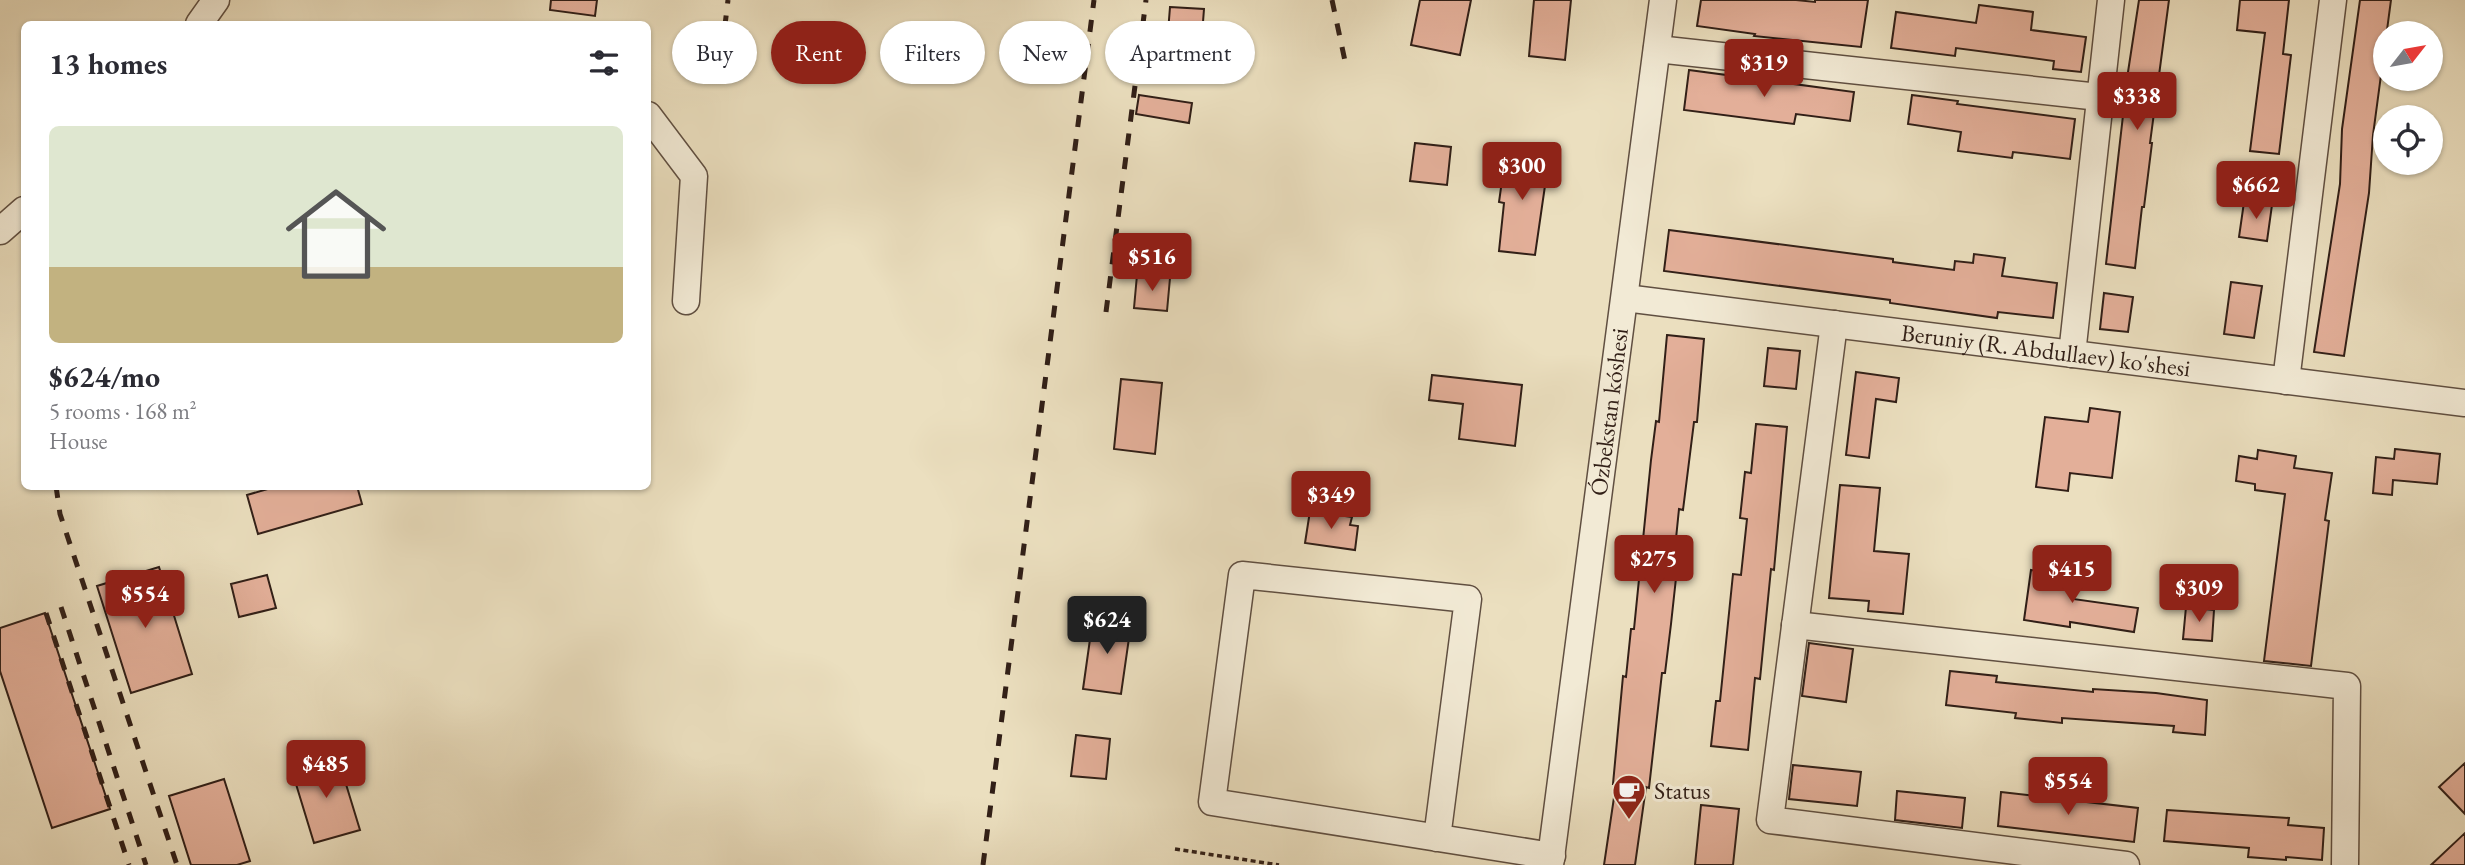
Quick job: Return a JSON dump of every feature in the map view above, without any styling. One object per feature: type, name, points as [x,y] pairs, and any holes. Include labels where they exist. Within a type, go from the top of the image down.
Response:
[{"type":"street","name":"Ózbekstan kóshesi","points":[[1551,861],[1663,0]]},
{"type":"street","points":[[2072,354],[2111,0]]},
{"type":"street","points":[[2287,380],[2333,0]]},
{"type":"street","points":[[1657,49],[2099,97]]},
{"type":"street","points":[[651,119],[694,176],[686,301]]},
{"type":"street","points":[[0,230],[21,212]]},
{"type":"street","points":[[0,243],[21,236]]},
{"type":"street","name":"Beruniy (R. Abdullaev) ko'shesi","points":[[1625,298],[2465,403]]},
{"type":"street","points":[[1834,324],[1770,820],[2126,865]]},
{"type":"street","points":[[1437,838],[1468,599],[1242,575],[1212,803],[1437,838],[1551,861]]},
{"type":"street","points":[[1795,625],[2347,686],[2345,865]]},
{"type":"path","points":[[1175,849],[1279,865]]},
{"type":"building","points":[[551,0],[597,0],[595,16],[550,10]]},
{"type":"building","points":[[1420,0],[1471,0],[1460,55],[1411,45]]},
{"type":"building","points":[[1534,0],[1571,0],[1565,60],[1529,56]]},
{"type":"building","points":[[1701,0],[1868,0],[1861,47],[1754,36],[1755,34],[1697,26]]},
{"type":"building","points":[[2139,0],[2169,0],[2135,268],[2106,264]]},
{"type":"building","points":[[2240,0],[2289,0],[2283,54],[2291,55],[2279,154],[2250,151],[2265,33],[2237,30]]},
{"type":"building","points":[[2360,0],[2391,0],[2388,21],[2373,21],[2373,91],[2379,91],[2377,105],[2373,105],[2369,193],[2344,356],[2314,352],[2340,184],[2342,129]]},
{"type":"building","points":[[1979,5],[2033,12],[2031,30],[2086,37],[2081,72],[2053,69],[2054,61],[1956,48],[1955,56],[1891,48],[1896,12],[1976,23]]},
{"type":"building","points":[[1170,7],[1204,9],[1203,21],[1169,21]]},
{"type":"building","points":[[1689,70],[1854,92],[1850,121],[1796,114],[1794,124],[1684,110]]},
{"type":"building","points":[[1139,95],[1192,103],[1189,123],[1136,114]]},
{"type":"building","points":[[1912,95],[1958,101],[1957,104],[2075,119],[2070,159],[2013,152],[2012,158],[1958,151],[1961,132],[1908,124]]},
{"type":"building","points":[[1415,143],[1451,147],[1447,185],[1410,181]]},
{"type":"building","points":[[1506,152],[1549,158],[1535,255],[1499,251],[1504,203],[1499,202]]},
{"type":"building","points":[[2244,202],[2272,205],[2267,241],[2239,237]]},
{"type":"building","points":[[1669,230],[1893,259],[1893,262],[1954,270],[1955,261],[1973,263],[1974,254],[2005,258],[2002,276],[2057,283],[2053,318],[1998,312],[1997,318],[1890,303],[1890,300],[1664,271]]},
{"type":"building","points":[[1137,275],[1170,278],[1167,311],[1134,308]]},
{"type":"building","points":[[2231,282],[2262,286],[2254,338],[2224,334]]},
{"type":"building","points":[[2104,293],[2133,297],[2128,332],[2100,329]]},
{"type":"building","points":[[1667,335],[1704,339],[1697,422],[1694,422],[1683,510],[1679,509],[1672,578],[1676,578],[1665,673],[1662,673],[1649,788],[1646,787],[1635,865],[1604,865],[1616,784],[1613,784],[1623,676],[1626,677],[1631,629],[1634,629]]},
{"type":"building","points":[[1768,348],[1800,351],[1796,389],[1764,386]]},
{"type":"building","points":[[1856,372],[1899,378],[1896,402],[1876,399],[1869,458],[1846,455]]},
{"type":"building","points":[[1432,375],[1522,385],[1515,446],[1459,439],[1463,404],[1429,400]]},
{"type":"building","points":[[1121,379],[1162,383],[1155,454],[1114,449]]},
{"type":"building","points":[[2090,408],[2120,412],[2112,478],[2070,473],[2068,491],[2036,487],[2045,417],[2088,422]]},
{"type":"building","points":[[1756,424],[1787,427],[1774,570],[1771,569],[1760,679],[1755,678],[1748,750],[1711,746],[1716,701],[1720,701],[1733,574],[1741,575],[1747,519],[1740,518],[1745,472],[1751,473]]},
{"type":"building","points":[[2395,449],[2440,454],[2437,484],[2393,480],[2392,495],[2373,493],[2376,457],[2394,459]]},
{"type":"building","points":[[2258,450],[2296,456],[2294,468],[2332,473],[2325,520],[2329,521],[2311,666],[2264,661],[2285,494],[2255,490],[2255,484],[2236,481],[2239,456],[2257,459]]},
{"type":"building","points":[[1840,485],[1880,488],[1874,551],[1909,554],[1903,614],[1868,611],[1869,601],[1829,598]]},
{"type":"building","points":[[264,490],[358,490],[362,504],[258,534],[247,495]]},
{"type":"building","points":[[1310,511],[1352,517],[1350,525],[1358,526],[1355,550],[1305,543]]},
{"type":"building","points":[[159,567],[192,674],[131,693],[97,586]]},
{"type":"building","points":[[2031,570],[2076,577],[2073,599],[2138,608],[2134,632],[2070,622],[2070,627],[2024,620]]},
{"type":"building","points":[[267,575],[276,608],[239,617],[231,584]]},
{"type":"building","points":[[2186,607],[2214,610],[2212,641],[2183,639]]},
{"type":"building","points":[[45,613],[110,809],[52,828],[0,671],[0,628]]},
{"type":"building","points":[[1093,618],[1131,624],[1121,694],[1083,689]]},
{"type":"building","points":[[1809,643],[1853,649],[1846,702],[1802,696]]},
{"type":"building","points":[[1950,671],[1997,676],[1996,682],[2093,692],[2093,689],[2156,693],[2207,700],[2205,735],[2173,732],[2174,726],[2062,718],[2062,723],[2015,718],[2016,713],[1946,705]]},
{"type":"building","points":[[1076,735],[1110,739],[1106,779],[1071,776]]},
{"type":"building","points":[[338,758],[360,830],[314,843],[292,771]]},
{"type":"building","points":[[2465,763],[2465,814],[2439,787]]},
{"type":"building","points":[[1793,765],[1861,772],[1857,806],[1789,799]]},
{"type":"building","points":[[224,779],[250,861],[237,865],[191,865],[169,796]]},
{"type":"building","points":[[1897,791],[1965,798],[1962,828],[1895,820]]},
{"type":"building","points":[[2001,792],[2138,808],[2134,842],[1998,826]]},
{"type":"building","points":[[1701,805],[1739,809],[1733,865],[1695,865]]},
{"type":"building","points":[[2167,810],[2289,818],[2288,825],[2324,828],[2322,860],[2248,857],[2249,848],[2164,841]]},
{"type":"building","points":[[2465,833],[2465,865],[2431,865]]},
{"type":"railway","points":[[725,21],[728,0]]},
{"type":"railway","points":[[983,865],[1094,0]]},
{"type":"railway","points":[[1106,312],[1146,0]]},
{"type":"railway","points":[[1332,0],[1345,61]]},
{"type":"railway","points":[[57,490],[60,514],[177,865]]},
{"type":"railway","points":[[61,607],[146,865]]},
{"type":"railway","points":[[46,613],[129,865]]},
{"type":"place","name":"Status","points":[[1629,821]]}]
